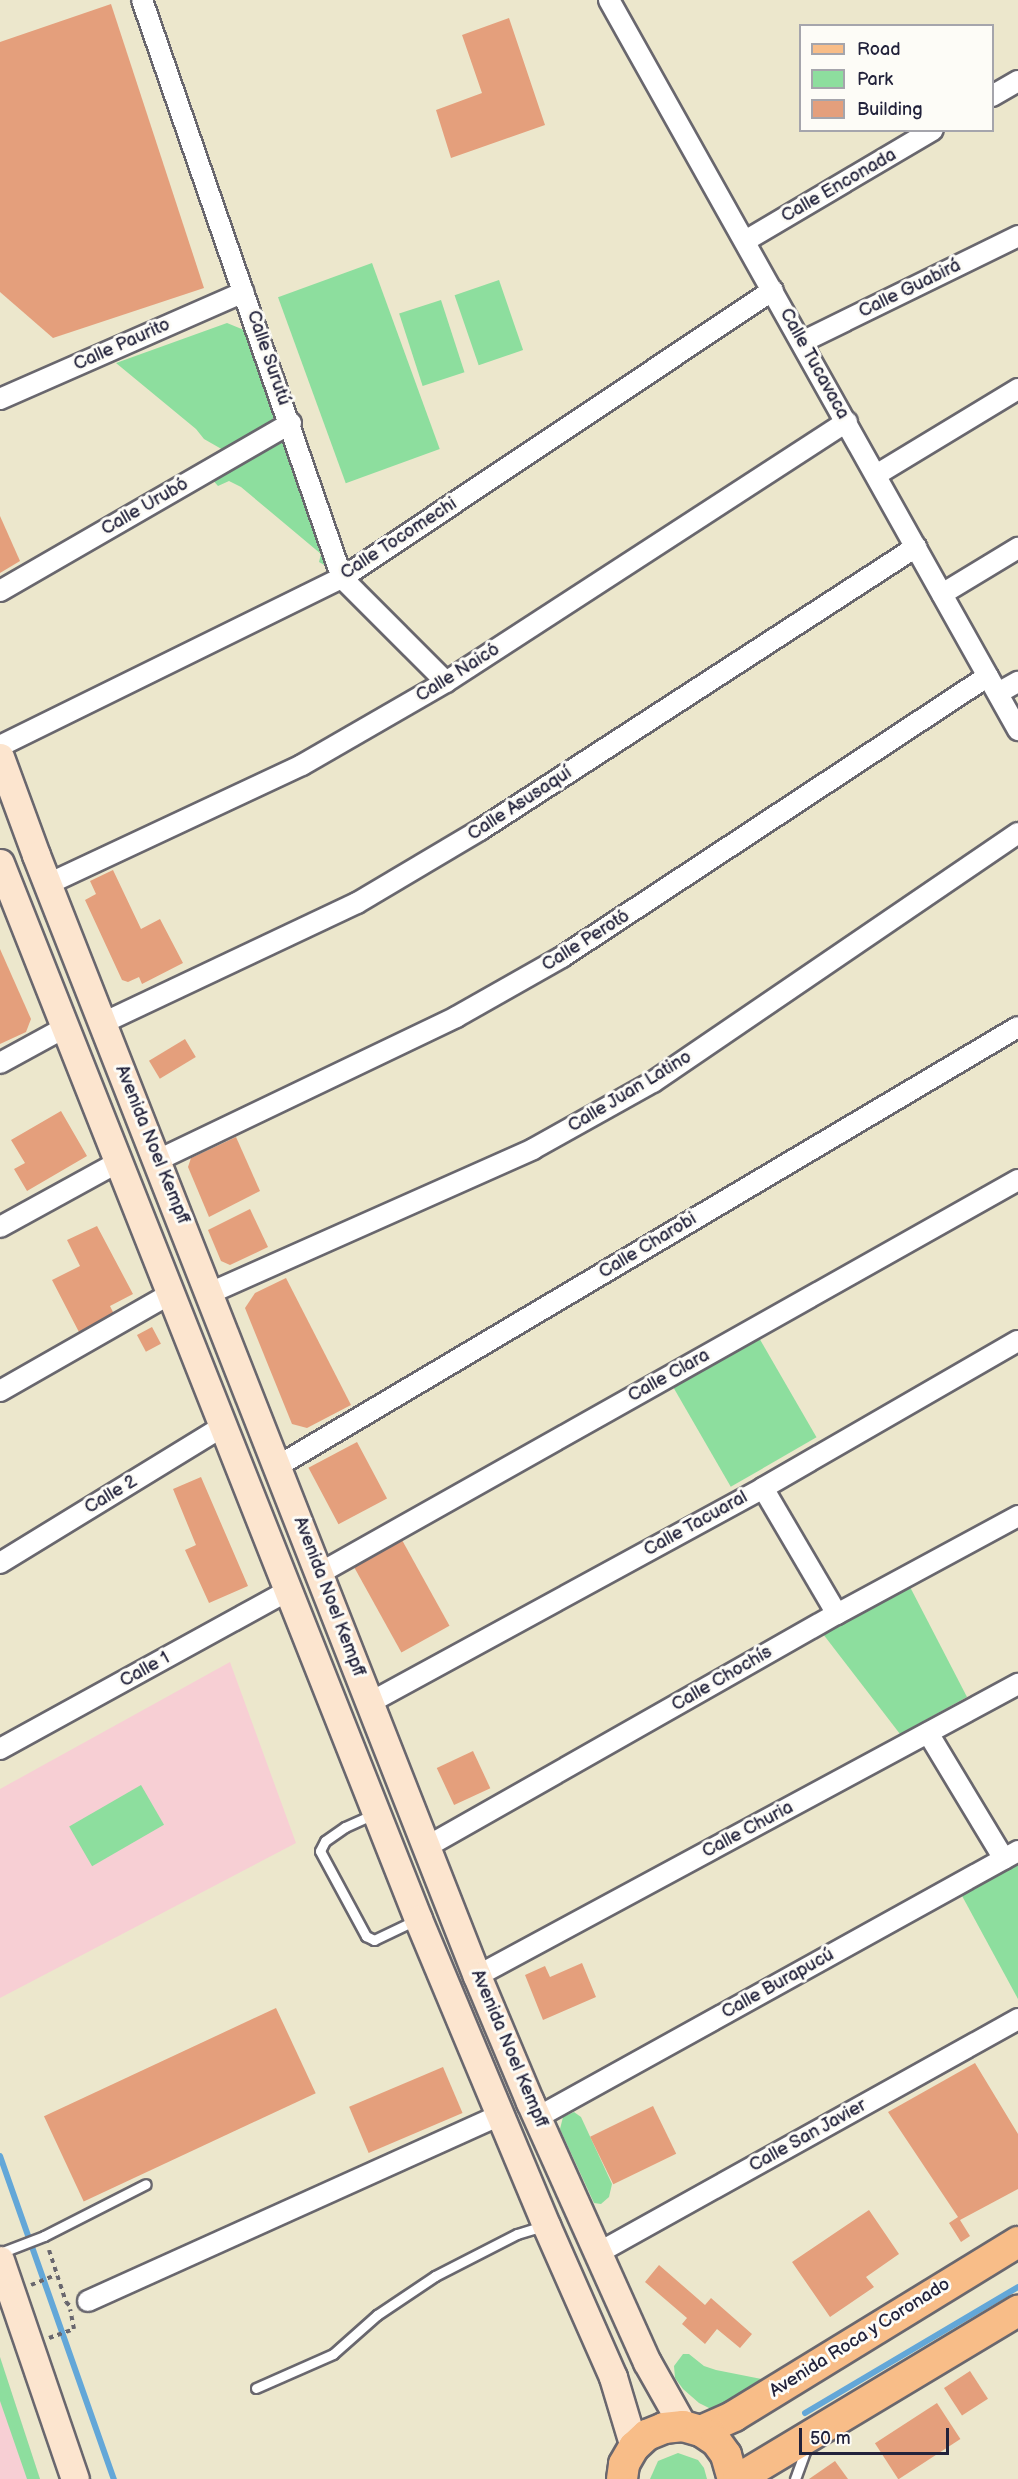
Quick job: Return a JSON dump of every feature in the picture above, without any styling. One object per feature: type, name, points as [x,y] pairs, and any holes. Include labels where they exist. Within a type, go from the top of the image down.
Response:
[{"type":"main road","name":"Avenida Noel Kempff","points":[[0,758],[36,855],[428,1846],[477,1976],[647,2362],[692,2429]]},
{"type":"main road","points":[[0,807],[9,823],[36,855]]},
{"type":"main road","name":"Avenida Noel Kempff","points":[[0,863],[5,892],[69,1038],[418,1919],[517,2158],[613,2377],[634,2448]]},
{"type":"main road","points":[[69,1038],[91,1063],[123,1132],[141,1150],[158,1160],[149,1172],[148,1191],[166,1287]]},
{"type":"main road","points":[[280,1472],[294,1563],[289,1590],[302,1596],[323,1620],[367,1693]]},
{"type":"main road","points":[[418,1919],[452,1974],[459,1980],[469,1980],[477,1976]]},
{"type":"main road","points":[[464,2029],[480,2024],[485,2028],[534,2109]]},
{"type":"main road","points":[[517,2158],[542,2187],[570,2234],[584,2247],[598,2253]]},
{"type":"main road","name":"Avenida Roca y Coronado","points":[[634,2448],[647,2435],[664,2428],[692,2429],[734,2416],[1018,2242]]},
{"type":"main road","points":[[8,2254],[75,2479]]},
{"type":"main road","points":[[738,2479],[1018,2311]]},
{"type":"main road","points":[[692,2429],[716,2441],[726,2455],[733,2479]]},
{"type":"main road","points":[[622,2479],[624,2464],[634,2448]]},
{"type":"street","name":"Calle Surutú","points":[[142,0],[291,423],[342,578],[446,682]]},
{"type":"street","name":"Calle Tucavaca","points":[[609,0],[1018,730]]},
{"type":"street","points":[[994,96],[1017,84]]},
{"type":"street","name":"Calle Enconada","points":[[745,241],[930,132]]},
{"type":"street","name":"Calle Guabirá","points":[[802,342],[1018,236]]},
{"type":"street","name":"Calle Tocomechi","points":[[0,747],[342,578],[773,290]]},
{"type":"street","name":"Calle Paurito","points":[[0,399],[244,292]]},
{"type":"street","points":[[876,476],[1018,389]]},
{"type":"street","name":"Calle Naicó","points":[[48,884],[302,765],[446,682],[847,422]]},
{"type":"street","name":"Calle Urubó","points":[[0,591],[291,423]]},
{"type":"street","name":"Calle Asusaquí","points":[[103,1023],[377,891],[480,830],[916,547]]},
{"type":"street","points":[[942,594],[1018,548]]},
{"type":"street","name":"Calle Perotó","points":[[158,1160],[456,1017],[562,957],[993,684],[1018,682]]},
{"type":"street","name":"Calle Juan Latino","points":[[210,1293],[533,1149],[653,1082],[1018,834]]},
{"type":"street","name":"Calle Charobi","points":[[280,1472],[1018,1027]]},
{"type":"street","points":[[0,1063],[69,1038]]},
{"type":"street","points":[[0,1227],[118,1162]]},
{"type":"street","name":"Calle Clara","points":[[320,1572],[1018,1180]]},
{"type":"street","points":[[0,1391],[166,1287]]},
{"type":"street","name":"Calle Tacuaral","points":[[367,1693],[763,1488],[1018,1341]]},
{"type":"street","name":"Calle 2","points":[[0,1563],[222,1427]]},
{"type":"street","points":[[763,1488],[837,1614]]},
{"type":"street","name":"Calle Chochís","points":[[428,1846],[837,1614],[1018,1516]]},
{"type":"street","name":"Calle 1","points":[[0,1749],[289,1590]]},
{"type":"street","name":"Calle Churia","points":[[477,1976],[1018,1684]]},
{"type":"street","points":[[928,1733],[1011,1855]]},
{"type":"street","name":"Calle Burapucú","points":[[534,2109],[1011,1855]]},
{"type":"street","name":"Calle San Javier","points":[[598,2253],[1018,2019]]},
{"type":"street","points":[[88,2301],[499,2115]]},
{"type":"lane","points":[[376,1813],[345,1827],[325,1841],[320,1851],[366,1936],[374,1940],[418,1919]]},
{"type":"lane","points":[[0,2253],[8,2254],[146,2184]]},
{"type":"lane","points":[[256,2388],[333,2354],[377,2315],[435,2276],[517,2234],[546,2225]]},
{"type":"lane","points":[[795,2479],[805,2450],[818,2433]]},
{"type":"path","points":[[41,2237],[69,2306],[74,2329],[53,2337]]},
{"type":"path","points":[[34,2284],[55,2276]]},
{"type":"path","points":[[69,2306],[88,2301]]},
{"type":"shaded area","points":[[230,1662],[296,1843],[0,1998],[0,1789]]},
{"type":"shaded area","points":[[0,2357],[40,2479],[0,2479]]},
{"type":"green space","points":[[372,263],[440,449],[346,483],[278,297]]},
{"type":"green space","points":[[499,280],[523,350],[479,365],[455,295]]},
{"type":"green space","points":[[441,300],[464,372],[423,386],[399,314]]},
{"type":"green space","points":[[227,323],[244,330],[275,408],[274,417],[265,429],[225,451],[204,439],[196,429],[116,363]]},
{"type":"green space","points":[[276,443],[283,443],[295,455],[328,544],[326,566],[319,562],[321,554],[241,487],[229,481],[218,486],[211,478]]},
{"type":"green space","points":[[758,1336],[817,1437],[731,1487],[672,1386]]},
{"type":"green space","points":[[909,1585],[967,1697],[900,1734],[823,1634]]},
{"type":"green space","points":[[141,1785],[164,1825],[92,1866],[69,1826]]},
{"type":"green space","points":[[1018,1862],[1018,1999],[961,1894]]},
{"type":"green space","points":[[574,2112],[581,2117],[612,2184],[609,2197],[601,2204],[594,2203],[560,2129],[563,2117]]},
{"type":"green space","points":[[683,2354],[689,2354],[704,2366],[716,2370],[767,2380],[713,2410],[699,2403],[683,2389],[675,2378],[674,2366]]},
{"type":"green space","points":[[0,2357],[40,2479],[27,2479],[0,2401]]},
{"type":"green space","points":[[678,2453],[698,2460],[704,2468],[707,2479],[650,2479],[658,2461]]},
{"type":"building","points":[[111,4],[204,288],[53,338],[0,292],[0,42]]},
{"type":"building","points":[[509,18],[545,125],[451,158],[436,110],[482,93],[462,35]]},
{"type":"building","points":[[0,516],[20,561],[0,573]]},
{"type":"building","points":[[113,870],[141,929],[160,919],[183,963],[142,984],[139,977],[128,982],[122,980],[85,900],[96,894],[90,881]]},
{"type":"building","points":[[0,949],[31,1019],[26,1032],[0,1044]]},
{"type":"building","points":[[185,1039],[196,1057],[160,1079],[149,1061]]},
{"type":"building","points":[[61,1111],[87,1156],[27,1191],[14,1169],[25,1163],[11,1140]]},
{"type":"building","points":[[236,1137],[260,1191],[209,1217],[188,1167],[191,1158]]},
{"type":"building","points":[[250,1209],[268,1247],[230,1265],[221,1261],[208,1230]]},
{"type":"building","points":[[97,1226],[133,1294],[110,1306],[115,1316],[80,1334],[52,1280],[80,1266],[67,1240]]},
{"type":"building","points":[[286,1278],[351,1405],[307,1428],[292,1424],[245,1308],[255,1293]]},
{"type":"building","points":[[152,1327],[161,1344],[146,1352],[137,1335]]},
{"type":"building","points":[[357,1442],[387,1499],[338,1524],[308,1468]]},
{"type":"building","points":[[201,1477],[248,1586],[209,1603],[185,1550],[196,1545],[173,1489]]},
{"type":"building","points":[[402,1540],[450,1626],[401,1652],[354,1567]]},
{"type":"building","points":[[473,1751],[490,1788],[454,1805],[437,1768]]},
{"type":"building","points":[[582,1963],[596,1997],[543,2020],[525,1975],[545,1966],[550,1977]]},
{"type":"building","points":[[276,2008],[316,2093],[84,2201],[44,2116]]},
{"type":"building","points":[[975,2063],[1018,2134],[1018,2189],[960,2220],[970,2236],[961,2242],[949,2223],[958,2217],[888,2112]]},
{"type":"building","points":[[443,2067],[463,2113],[369,2153],[349,2107]]},
{"type":"building","points":[[653,2106],[676,2154],[613,2184],[590,2137]]},
{"type":"building","points":[[869,2210],[899,2254],[866,2277],[874,2287],[830,2317],[792,2262]]},
{"type":"building","points":[[659,2265],[705,2305],[711,2298],[752,2334],[740,2348],[717,2329],[705,2344],[682,2324],[687,2318],[645,2282]]},
{"type":"building","points":[[970,2371],[988,2399],[962,2416],[944,2388]]},
{"type":"building","points":[[937,2403],[960,2439],[899,2479],[875,2443]]},
{"type":"building","points":[[835,2461],[848,2479],[809,2479]]},
{"type":"waterway","points":[[0,2156],[114,2479]]},
{"type":"waterway","points":[[805,2413],[1018,2287]]}]
